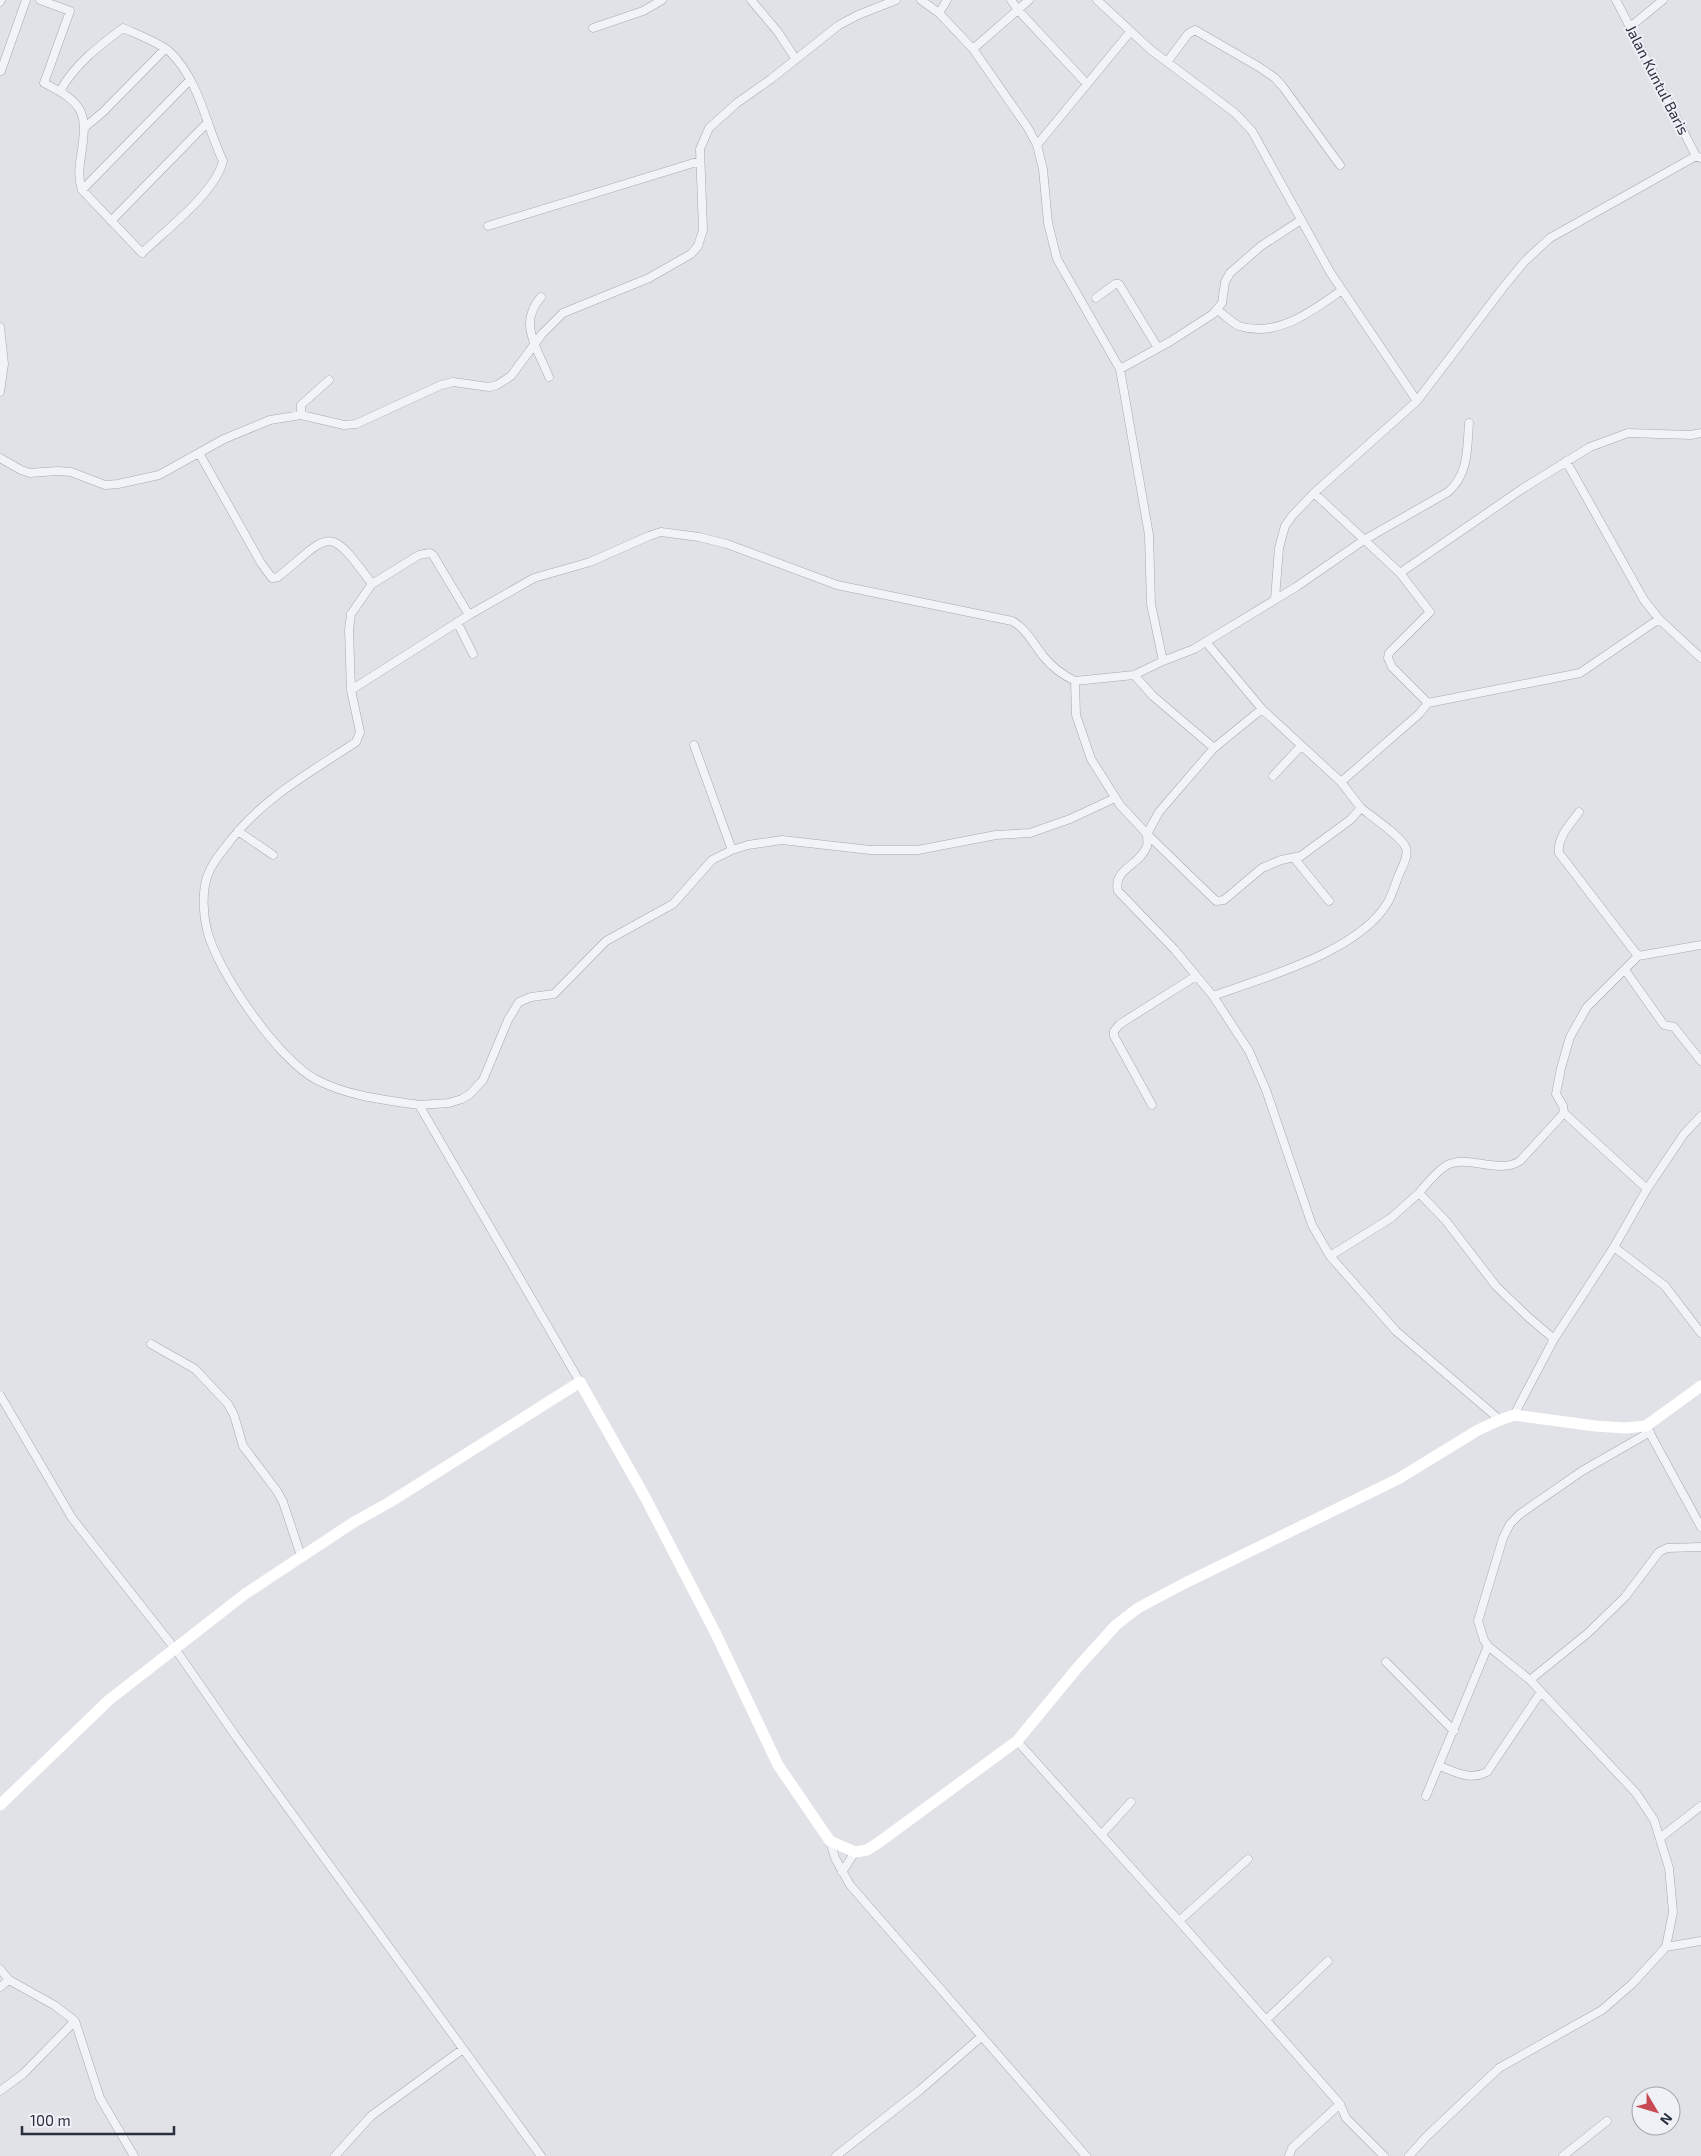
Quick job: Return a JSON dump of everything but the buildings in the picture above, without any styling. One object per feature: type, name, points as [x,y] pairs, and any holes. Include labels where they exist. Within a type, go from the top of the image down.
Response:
[{"type":"street","points":[[1,71],[26,0]]},
{"type":"street","points":[[40,0],[70,11],[44,83],[60,91],[67,94],[83,112],[84,128],[78,176],[82,190],[142,253],[206,191],[220,173],[223,161],[190,80],[170,51],[123,28],[92,50],[65,81],[60,91]]},
{"type":"street","points":[[593,28],[643,11],[662,0]]},
{"type":"street","points":[[751,0],[778,32],[795,58]]},
{"type":"street","points":[[0,458],[30,473],[71,472],[99,483],[118,484],[159,475],[224,440],[270,420],[301,415],[344,425],[356,424],[441,385],[453,382],[489,387],[497,385],[511,376],[534,344],[563,313],[649,278],[691,254],[698,246],[703,230],[700,149],[710,128],[731,108],[771,79],[838,25],[858,14],[896,0]]},
{"type":"street","points":[[921,0],[939,13],[973,49],[1006,95],[1037,145],[1043,169],[1052,243],[1058,259],[1120,369],[1149,535],[1151,604],[1163,661]]},
{"type":"street","points":[[939,13],[947,0]]},
{"type":"street","points":[[1011,0],[1018,10],[1087,84]]},
{"type":"street","points":[[973,49],[1029,0]]},
{"type":"street","points":[[1097,0],[1130,32],[1235,113],[1252,131],[1342,290],[1417,401]]},
{"type":"street","name":"Jalan Kuntul Baris","points":[[1616,0],[1698,157]]},
{"type":"street","points":[[1630,27],[1663,0]]},
{"type":"street","points":[[1167,62],[1188,34],[1195,30],[1259,67],[1283,87],[1340,165]]},
{"type":"street","points":[[1037,145],[1130,32]]},
{"type":"street","points":[[84,128],[104,112],[165,49]]},
{"type":"street","points":[[82,190],[190,80]]},
{"type":"street","points":[[112,221],[208,122]]},
{"type":"street","points":[[1275,599],[1279,548],[1285,526],[1314,493],[1417,401],[1525,261],[1550,238],[1698,157]]},
{"type":"street","points":[[488,226],[700,161]]},
{"type":"street","points":[[1120,369],[1158,348],[1217,310],[1224,297],[1226,282],[1230,273],[1261,246],[1301,220]]},
{"type":"street","points":[[1096,298],[1115,284],[1119,284],[1158,348]]},
{"type":"street","points":[[1217,310],[1237,326],[1266,330],[1304,316],[1342,290]]},
{"type":"street","points":[[540,297],[530,313],[529,322],[534,344],[549,377]]},
{"type":"street","points":[[0,327],[4,364],[0,392]]},
{"type":"street","points":[[301,415],[301,405],[329,380]]},
{"type":"street","points":[[352,690],[457,622],[534,578],[590,562],[662,532],[699,537],[726,544],[837,585],[1012,620],[1023,629],[1045,658],[1058,670],[1075,681],[1134,675],[1206,642],[1342,557],[1364,540],[1454,486],[1464,470],[1469,423]]},
{"type":"street","points":[[1400,573],[1522,489],[1590,447],[1628,433],[1700,435]]},
{"type":"street","points":[[199,453],[260,563],[272,578],[278,576],[316,544],[334,540],[346,549],[372,584]]},
{"type":"street","points":[[1566,461],[1644,600],[1659,619],[1701,658]]},
{"type":"street","points":[[1314,493],[1400,573],[1430,612],[1393,649],[1388,658],[1392,667],[1428,703]]},
{"type":"street","points":[[469,615],[430,552],[419,555],[372,584],[351,614],[349,630],[352,690],[360,732],[356,742],[270,798],[238,831],[214,863],[207,878],[204,911],[206,929],[212,947],[227,974],[258,1021],[286,1056],[316,1080],[334,1088],[370,1097],[419,1105],[449,1103],[462,1099],[470,1094],[483,1080],[508,1020],[519,1002],[530,997],[554,994],[606,941],[673,904],[712,860],[732,850],[748,845],[782,840],[870,850],[918,850],[996,835],[1030,833],[1070,819],[1114,798]]},
{"type":"street","points":[[1341,782],[1419,714],[1428,703],[1580,674],[1659,619]]},
{"type":"street","points":[[457,622],[473,654]]},
{"type":"street","points":[[1206,642],[1262,709],[1341,782],[1361,808],[1399,839],[1406,848],[1406,856],[1388,902],[1373,921],[1348,940],[1296,966],[1213,996]]},
{"type":"street","points":[[1134,675],[1153,696],[1214,748]]},
{"type":"street","points":[[1075,681],[1076,715],[1082,735],[1091,759],[1114,798],[1147,834],[1216,901],[1224,900],[1262,868],[1281,860],[1301,856],[1341,827],[1361,808]]},
{"type":"street","points":[[1262,709],[1214,748],[1159,812],[1147,834],[1147,846],[1143,854],[1121,873],[1117,880],[1118,891],[1174,949],[1213,996],[1249,1051],[1258,1067],[1312,1225],[1330,1256],[1396,1331],[1500,1420]]},
{"type":"street","points":[[694,745],[732,850]]},
{"type":"street","points":[[1272,776],[1301,746]]},
{"type":"street","points":[[1579,812],[1562,836],[1558,846],[1559,853],[1638,956]]},
{"type":"street","points":[[238,831],[273,855]]},
{"type":"street","points":[[1294,858],[1329,901]]},
{"type":"street","points":[[1648,1190],[1564,1113],[1556,1094],[1560,1068],[1570,1037],[1587,1007],[1638,956],[1701,945]]},
{"type":"street","points":[[1625,970],[1664,1025],[1674,1026],[1701,1061]]},
{"type":"street","points":[[1152,1106],[1114,1036],[1114,1031],[1120,1024],[1196,976]]},
{"type":"street","points":[[419,1105],[645,1497],[712,1625],[778,1765],[830,1841],[842,1872],[850,1885],[1086,2156]]},
{"type":"street","points":[[1330,1256],[1391,1218],[1448,1165],[1459,1162],[1512,1166],[1533,1148],[1564,1113]]},
{"type":"street","points":[[1514,1415],[1554,1339],[1684,1134],[1701,1116]]},
{"type":"street","points":[[1419,1193],[1446,1221],[1496,1286],[1554,1339]]},
{"type":"street","points":[[1614,1247],[1665,1286],[1701,1333]]},
{"type":"street","points":[[151,1344],[195,1369],[228,1404],[234,1415],[243,1446],[277,1491],[283,1502],[301,1556]]},
{"type":"street","points":[[0,1805],[109,1700],[176,1650],[245,1594],[301,1556],[580,1382]]},
{"type":"street","points":[[1409,2156],[1426,2137],[1499,2068],[1602,2010],[1632,1984],[1666,1947],[1673,1912],[1672,1882],[1654,1820],[1636,1793],[1530,1680],[1488,1646],[1478,1621],[1503,1538],[1510,1524],[1520,1514],[1582,1471],[1648,1429],[1701,1386]]},
{"type":"street","points":[[0,1394],[72,1518],[176,1650],[237,1738],[541,2156]]},
{"type":"street","points":[[830,1841],[855,1852],[867,1850],[1017,1741],[1078,1667],[1116,1625],[1138,1608],[1185,1582],[1398,1479],[1478,1430],[1514,1415],[1595,1426],[1648,1429]]},
{"type":"street","points":[[1648,1429],[1701,1527]]},
{"type":"street","points":[[1530,1680],[1588,1633],[1619,1603],[1659,1552],[1667,1548],[1701,1547]]},
{"type":"street","points":[[1426,1796],[1488,1646]]},
{"type":"street","points":[[1386,1662],[1454,1730]]},
{"type":"street","points":[[1439,1766],[1470,1778],[1487,1772],[1541,1692]]},
{"type":"street","points":[[1017,1741],[1179,1920],[1340,2104],[1346,2118],[1384,2156]]},
{"type":"street","points":[[1102,1834],[1131,1802]]},
{"type":"street","points":[[1660,1838],[1701,1806]]},
{"type":"street","points":[[842,1872],[855,1852]]},
{"type":"street","points":[[1179,1920],[1248,1859]]},
{"type":"street","points":[[1666,1947],[1701,1941]]},
{"type":"street","points":[[1266,2020],[1328,1961]]},
{"type":"street","points":[[0,1969],[9,1980],[54,2005],[74,2022],[80,2034],[100,2098],[134,2156]]},
{"type":"street","points":[[0,1987],[9,1980]]},
{"type":"street","points":[[0,2091],[23,2074],[74,2022]]},
{"type":"street","points":[[836,2156],[920,2090],[981,2037]]},
{"type":"street","points":[[335,2156],[372,2116],[463,2049]]},
{"type":"street","points":[[1289,2156],[1292,2148],[1340,2104]]},
{"type":"street","points":[[1563,2156],[1607,2121]]}]
